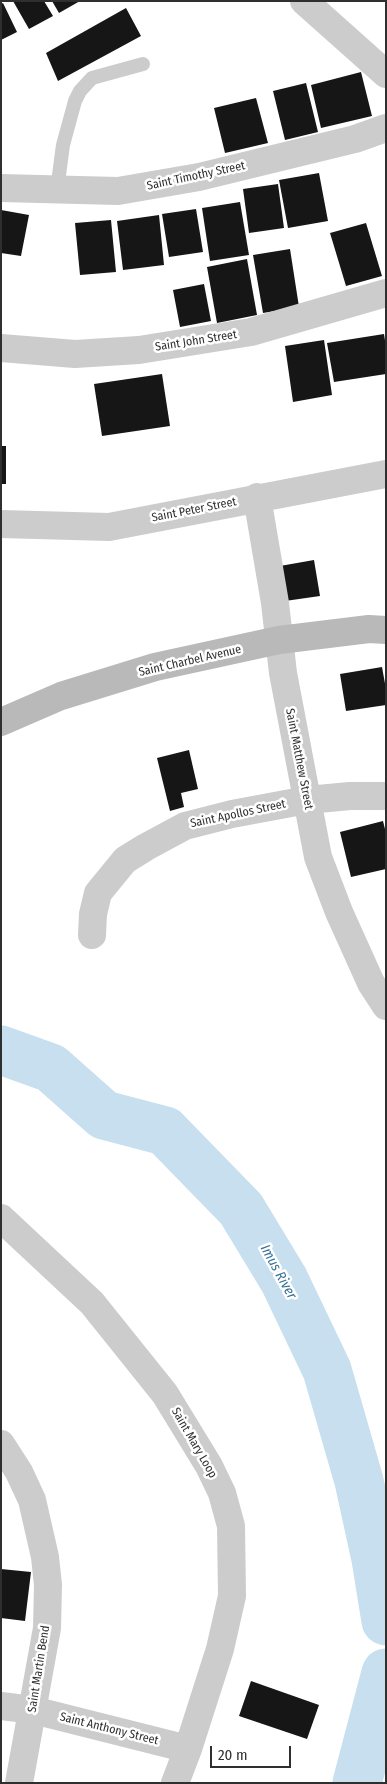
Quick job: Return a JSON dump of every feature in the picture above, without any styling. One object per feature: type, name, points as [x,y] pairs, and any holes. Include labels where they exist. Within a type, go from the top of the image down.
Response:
[{"type":"street","points":[[304,1],[386,74]]},
{"type":"street","name":"Saint Timothy Street","points":[[1,188],[118,191],[199,177],[355,139],[386,128]]},
{"type":"street","name":"Saint John Street","points":[[1,348],[76,354],[139,350],[251,332],[386,293]]},
{"type":"street","name":"Saint Peter Street","points":[[1,524],[109,527],[257,497],[386,474]]},
{"type":"street","name":"Saint Matthew Street","points":[[257,497],[275,603],[282,673],[318,857],[339,912],[371,984],[386,1006]]},
{"type":"street","name":"Saint Charbel Avenue","points":[[1,722],[61,696],[155,667],[279,640],[369,629],[386,630]]},
{"type":"street","name":"Saint Apollos Street","points":[[92,935],[93,914],[98,893],[125,860],[185,826],[232,814],[307,800],[350,796],[386,796]]},
{"type":"street","name":"Saint Mary Loop","points":[[1,1218],[92,1303],[165,1394],[209,1466],[222,1493],[231,1526],[232,1596],[220,1648],[188,1749],[175,1783]]},
{"type":"street","name":"Saint Martin Bend","points":[[1,1444],[19,1472],[32,1500],[45,1557],[48,1585],[47,1628],[19,1783]]},
{"type":"street","name":"Saint Anthony Street","points":[[1,1706],[33,1710],[188,1749]]},
{"type":"lane","points":[[57,190],[63,145],[75,101],[80,91],[92,78],[143,64]]},
{"type":"building","points":[[13,1],[44,1],[53,16],[29,29]]},
{"type":"building","points":[[52,1],[80,1],[59,13]]},
{"type":"building","points":[[3,3],[17,32],[1,40],[1,4]]},
{"type":"building","points":[[126,8],[141,36],[58,81],[46,53]]},
{"type":"building","points":[[361,72],[372,116],[321,128],[311,85]]},
{"type":"building","points":[[306,83],[318,132],[285,140],[273,91]]},
{"type":"building","points":[[256,98],[268,143],[225,153],[214,108]]},
{"type":"building","points":[[319,173],[328,221],[288,228],[279,180]]},
{"type":"building","points":[[278,184],[284,228],[249,233],[243,189]]},
{"type":"building","points":[[240,202],[249,255],[210,261],[202,208]]},
{"type":"building","points":[[196,209],[203,252],[169,257],[162,214]]},
{"type":"building","points":[[1,210],[29,215],[21,256],[1,253]]},
{"type":"building","points":[[159,215],[164,265],[123,270],[117,221]]},
{"type":"building","points":[[111,220],[116,272],[80,275],[75,223]]},
{"type":"building","points":[[366,223],[382,276],[346,286],[330,233]]},
{"type":"building","points":[[290,249],[299,307],[263,313],[253,255]]},
{"type":"building","points":[[247,259],[257,315],[217,323],[207,267]]},
{"type":"building","points":[[204,284],[211,321],[180,327],[173,290]]},
{"type":"building","points":[[384,334],[386,374],[334,382],[327,343]]},
{"type":"building","points":[[324,340],[332,395],[293,402],[285,346]]},
{"type":"building","points":[[162,374],[170,426],[102,436],[94,384]]},
{"type":"building","points":[[1,446],[6,446],[6,484],[1,484]]},
{"type":"building","points":[[314,560],[320,596],[285,601],[280,566]]},
{"type":"building","points":[[382,667],[386,689],[386,705],[346,711],[340,674]]},
{"type":"building","points":[[189,750],[198,789],[181,793],[184,807],[170,811],[157,758]]},
{"type":"building","points":[[383,821],[386,833],[386,869],[351,877],[340,832]]},
{"type":"building","points":[[1,1569],[31,1572],[25,1621],[1,1618]]},
{"type":"building","points":[[251,1681],[319,1705],[307,1739],[239,1716]]},
{"type":"waterway","name":"Imus River","points":[[1,1050],[51,1068],[104,1115],[165,1131],[241,1209],[284,1280],[327,1370],[359,1481],[376,1559],[386,1621]]},
{"type":"waterway","name":"Imus River","points":[[357,1783],[386,1673]]}]
